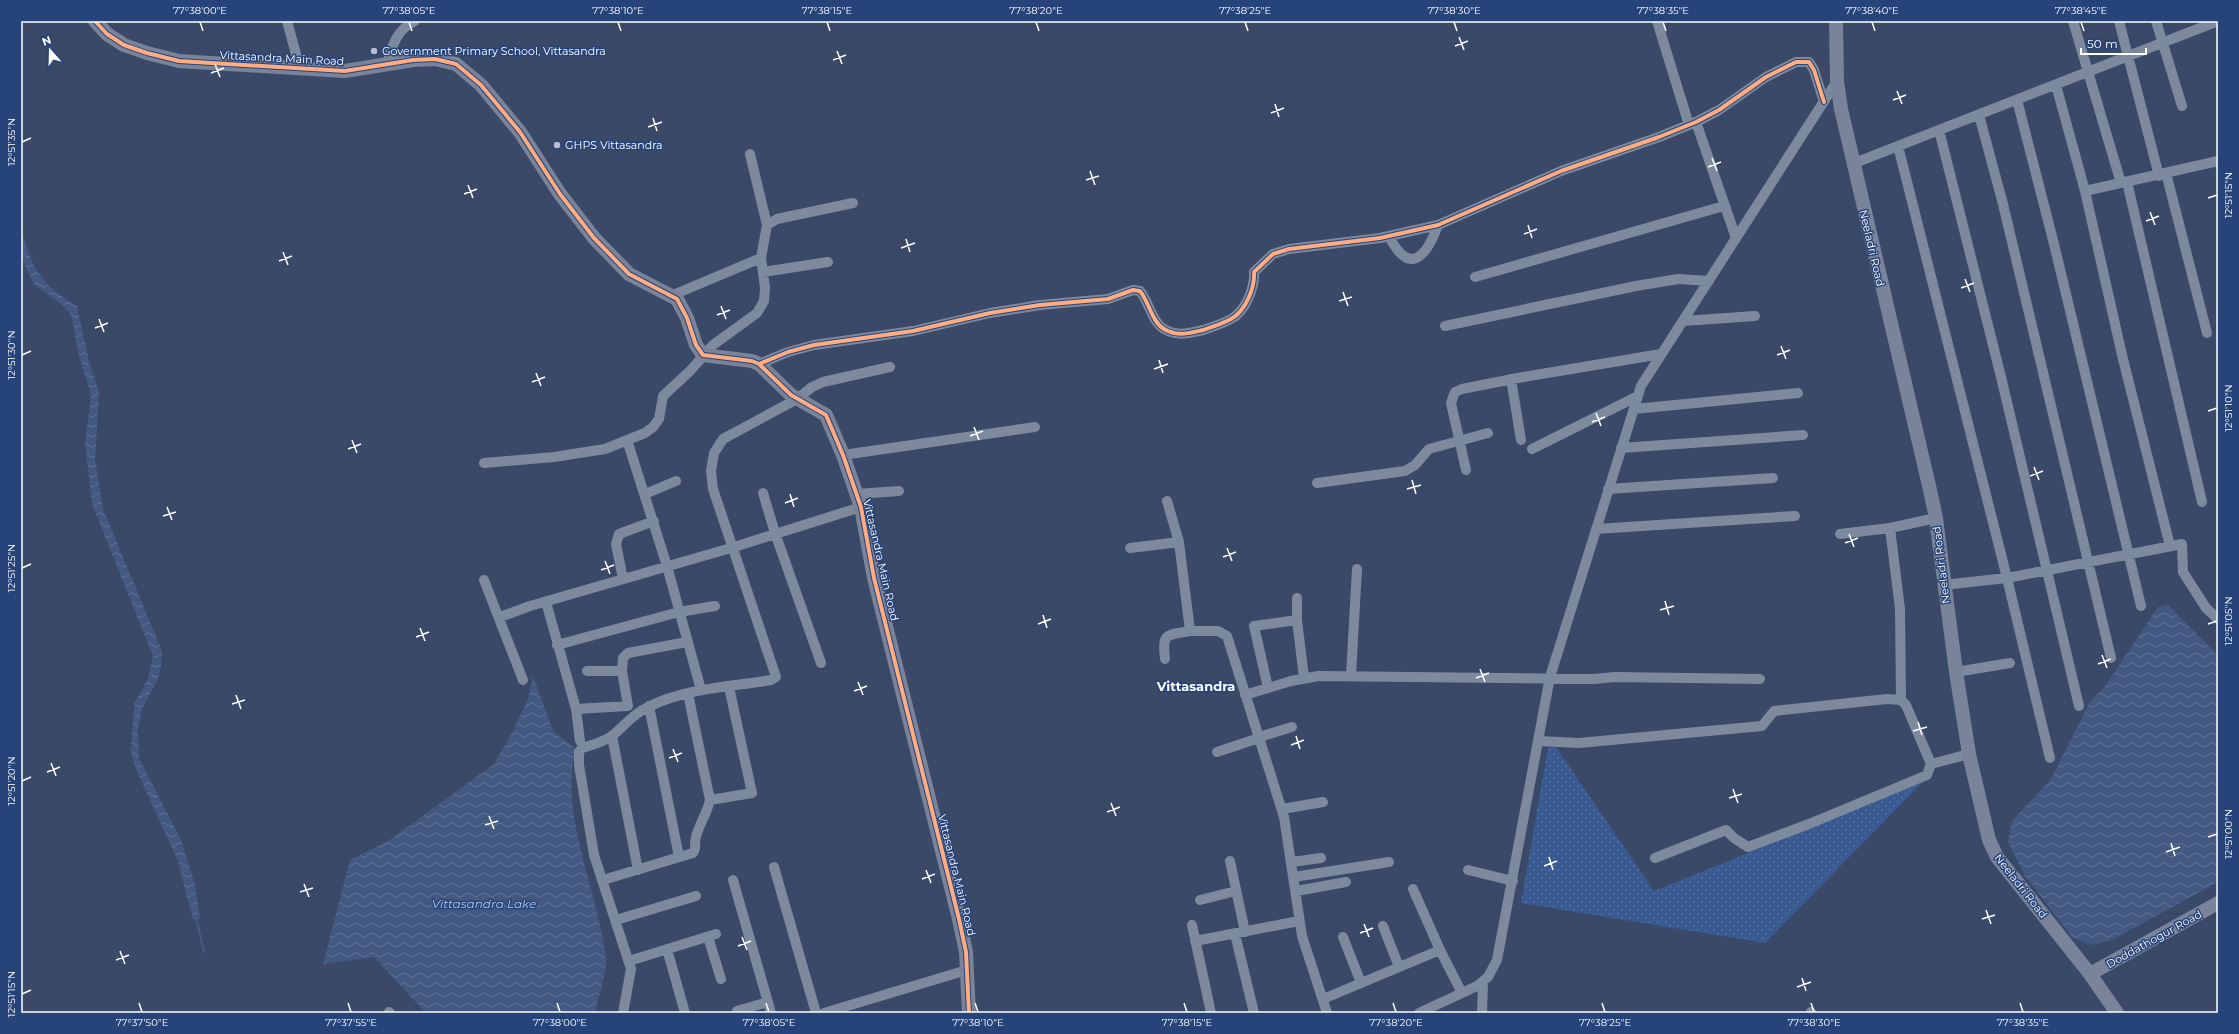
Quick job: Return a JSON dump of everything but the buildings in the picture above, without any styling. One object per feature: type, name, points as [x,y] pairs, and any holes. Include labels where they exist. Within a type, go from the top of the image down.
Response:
[{"type":"street","points":[[287,21],[300,69]]},
{"type":"street","points":[[387,64],[400,31],[406,25],[415,21]]},
{"type":"street","points":[[1657,21],[1692,124],[1736,238]]},
{"type":"street","name":"Neeladri Road","points":[[1836,21],[1837,81],[1852,164],[1936,518],[1956,672],[1978,800],[1992,847],[2007,870],[2090,974],[2115,1012]]},
{"type":"street","points":[[2074,21],[2087,72],[2124,183],[2202,502]]},
{"type":"street","points":[[2119,21],[2127,56],[2207,334]]},
{"type":"street","points":[[2156,21],[2182,106]]},
{"type":"street","points":[[1852,164],[2163,43],[2204,24],[2218,21]]},
{"type":"street","name":"Vittasandra Main Road","points":[[99,23],[115,39],[134,49],[179,61],[345,71],[387,64],[435,59],[451,62],[461,67],[481,85],[520,132],[560,194],[590,233],[628,274],[673,295],[684,310],[696,345],[703,355],[709,357],[745,359],[758,364],[797,399],[816,408],[826,415],[843,455],[859,500],[874,578],[964,940],[969,1013]]},
{"type":"street","points":[[758,364],[788,352],[814,345],[914,332],[990,313],[1040,305],[1108,300],[1133,290],[1140,291],[1145,297],[1155,318],[1163,329],[1183,335],[1221,324],[1233,318],[1250,294],[1255,282],[1254,272],[1273,254],[1288,249],[1389,236],[1438,225],[1561,171],[1692,124],[1718,110],[1766,77],[1796,62],[1809,62],[1814,70],[1824,102]]},
{"type":"street","points":[[1420,1013],[1483,982],[1488,977],[1497,960],[1550,677],[1641,386],[1837,81]]},
{"type":"street","points":[[2056,85],[2085,191],[2122,355],[2170,546]]},
{"type":"street","points":[[2017,100],[2054,244],[2141,606]]},
{"type":"street","points":[[1979,115],[2002,204],[2111,658]]},
{"type":"street","points":[[1938,130],[2048,570],[2080,706]]},
{"type":"street","points":[[1898,146],[2007,578],[2050,758]]},
{"type":"street","points":[[484,463],[554,457],[605,449],[653,427],[658,419],[663,396],[690,372],[703,355],[718,341],[758,313],[764,301],[761,258],[767,225],[750,154]]},
{"type":"street","points":[[2085,191],[2218,161]]},
{"type":"street","points":[[767,225],[777,219],[853,202]]},
{"type":"street","points":[[1475,277],[1724,206]]},
{"type":"street","points":[[1389,236],[1401,255],[1407,260],[1413,260],[1421,257],[1427,249],[1438,225]]},
{"type":"street","points":[[673,295],[761,258]]},
{"type":"street","points":[[763,272],[828,262]]},
{"type":"street","points":[[1445,326],[1636,286],[1678,279],[1709,281]]},
{"type":"street","points":[[1683,321],[1755,316]]},
{"type":"street","points":[[1466,470],[1451,404],[1455,392],[1462,389],[1511,379],[1661,354]]},
{"type":"street","points":[[623,1013],[630,976],[629,961],[592,846],[579,765],[579,752],[582,748],[612,736],[629,719],[649,706],[701,690],[729,688],[770,680],[776,677],[712,489],[711,471],[714,453],[723,439],[797,399],[812,387],[823,382],[890,367]]},
{"type":"street","points":[[1511,379],[1521,440]]},
{"type":"street","points":[[1634,409],[1798,393]]},
{"type":"street","points":[[1532,449],[1638,396]]},
{"type":"street","points":[[843,455],[1035,428]]},
{"type":"street","points":[[1317,483],[1405,471],[1415,465],[1429,449],[1488,433]]},
{"type":"street","points":[[1621,448],[1803,435]]},
{"type":"street","points":[[627,440],[654,521],[701,690]]},
{"type":"street","points":[[1608,489],[1773,478]]},
{"type":"street","points":[[645,494],[676,481]]},
{"type":"street","points":[[500,617],[546,602],[731,548],[775,533],[859,500],[899,491]]},
{"type":"street","points":[[763,493],[775,533],[821,663]]},
{"type":"street","points":[[1167,501],[1180,542],[1190,631]]},
{"type":"street","points":[[1596,529],[1795,516]]},
{"type":"street","points":[[1840,534],[1890,528],[1936,518]]},
{"type":"street","points":[[624,579],[616,544],[619,534],[654,521]]},
{"type":"street","points":[[1890,528],[1900,609],[1901,700]]},
{"type":"street","points":[[1130,548],[1180,542]]},
{"type":"street","points":[[1944,585],[2007,578],[2182,544],[2183,572],[2206,608],[2218,619]]},
{"type":"street","points":[[1351,675],[1357,569]]},
{"type":"street","points":[[484,580],[500,617],[523,680]]},
{"type":"street","points":[[1298,598],[1297,620],[1304,678]]},
{"type":"street","points":[[546,602],[576,709],[580,741]]},
{"type":"street","points":[[557,645],[679,612],[715,606]]},
{"type":"street","points":[[1268,688],[1254,626],[1297,620]]},
{"type":"street","points":[[1165,660],[1163,644],[1165,637],[1169,635],[1190,631],[1218,631],[1227,636],[1282,809],[1292,862],[1299,921],[1304,948],[1323,998],[1327,1013]]},
{"type":"street","points":[[576,709],[628,706],[622,670],[623,658],[628,653],[687,642]]},
{"type":"street","points":[[1956,672],[2010,663]]},
{"type":"street","points":[[586,671],[622,670]]},
{"type":"street","points":[[1245,695],[1304,678],[1351,675],[1760,679]]},
{"type":"street","points":[[710,800],[752,793],[729,688]]},
{"type":"street","points":[[603,880],[678,857],[695,850],[696,835],[708,812],[710,800],[688,694]]},
{"type":"street","points":[[1539,741],[1579,744],[1762,726],[1774,711],[1887,699],[1901,700],[1906,704],[1931,764],[1927,775],[1748,847],[1734,838],[1726,830],[1655,858]]},
{"type":"street","points":[[649,706],[678,857]]},
{"type":"street","points":[[1217,752],[1292,727]]},
{"type":"street","points":[[612,736],[638,870]]},
{"type":"street","points":[[1931,764],[1969,754]]},
{"type":"street","points":[[1282,809],[1323,802]]},
{"type":"street","points":[[1292,862],[1321,858]]},
{"type":"street","points":[[1230,861],[1236,891],[1240,932],[1254,1013]]},
{"type":"street","points":[[1294,877],[1390,862]]},
{"type":"street","points":[[774,867],[816,1013]]},
{"type":"street","points":[[1468,870],[1513,881]]},
{"type":"street","points":[[733,880],[771,1013]]},
{"type":"street","points":[[1296,891],[1346,882]]},
{"type":"street","points":[[1413,889],[1440,950],[1462,993]]},
{"type":"street","points":[[1200,900],[1236,891]]},
{"type":"street","points":[[616,920],[696,896]]},
{"type":"street","name":"Doddathogur Road","points":[[2090,974],[2218,903]]},
{"type":"street","points":[[1195,941],[1299,921]]},
{"type":"street","points":[[1192,925],[1211,1013]]},
{"type":"street","points":[[1383,926],[1399,967]]},
{"type":"street","points":[[629,961],[712,935],[721,979]]},
{"type":"street","points":[[1343,937],[1361,983]]},
{"type":"street","points":[[668,949],[685,1013]]},
{"type":"street","points":[[1323,998],[1440,950]]},
{"type":"street","points":[[824,1013],[967,970]]},
{"type":"street","points":[[1482,1013],[1483,982]]},
{"type":"street","points":[[737,1011],[768,1002]]},
{"type":"shaded area","points":[[1548,747],[1556,747],[1654,891],[1923,782],[1765,943],[1521,903]]},
{"type":"water","points":[[21,227],[33,264],[39,273],[54,290],[77,306],[89,361],[99,392],[95,459],[103,509],[162,651],[161,667],[157,681],[142,709],[138,730],[139,758],[181,840],[195,885],[200,919],[193,920],[178,861],[135,767],[131,751],[134,704],[148,679],[153,656],[92,504],[85,443],[91,395],[79,356],[71,315],[62,305],[34,284],[21,257]]},
{"type":"water","points":[[2168,605],[2218,655],[2218,882],[2112,940],[2092,945],[2073,938],[2025,876],[2008,842],[2012,821],[2051,779],[2091,700],[2104,688],[2158,607]]},
{"type":"water","name":"Vittasandra Lake","points":[[533,676],[553,731],[576,749],[572,774],[572,800],[582,853],[602,933],[606,959],[604,978],[595,1013],[426,1013],[374,957],[323,964],[350,860],[388,841],[493,765],[511,735],[528,699]]},
{"type":"waterway","points":[[196,917],[204,952]]},
{"type":"cycle path","points":[[95,21],[107,34],[124,45],[147,53],[179,61],[345,71],[413,60],[435,59],[456,64],[481,85],[520,132],[560,194],[594,238],[629,274],[677,299],[687,318],[696,345],[703,355],[752,361],[759,364],[791,395],[826,415],[843,455],[861,507],[874,578],[959,919],[966,952],[969,1013]]},
{"type":"cycle path","points":[[759,364],[788,352],[814,345],[913,331],[990,313],[1040,305],[1108,299],[1133,290],[1140,291],[1156,322],[1164,329],[1179,334],[1203,330],[1228,321],[1241,310],[1245,305],[1251,291],[1254,272],[1273,254],[1289,249],[1380,238],[1438,225],[1561,171],[1659,137],[1696,122],[1719,110],[1766,77],[1796,62],[1809,62],[1814,70],[1824,102]]},
{"type":"place","name":"Government Primary School, Vittasandra","points":[[374,51]]},
{"type":"place","name":"GHPS Vittasandra","points":[[557,145]]},
{"type":"district","name":"Vittasandra","points":[[1196,686]]}]
